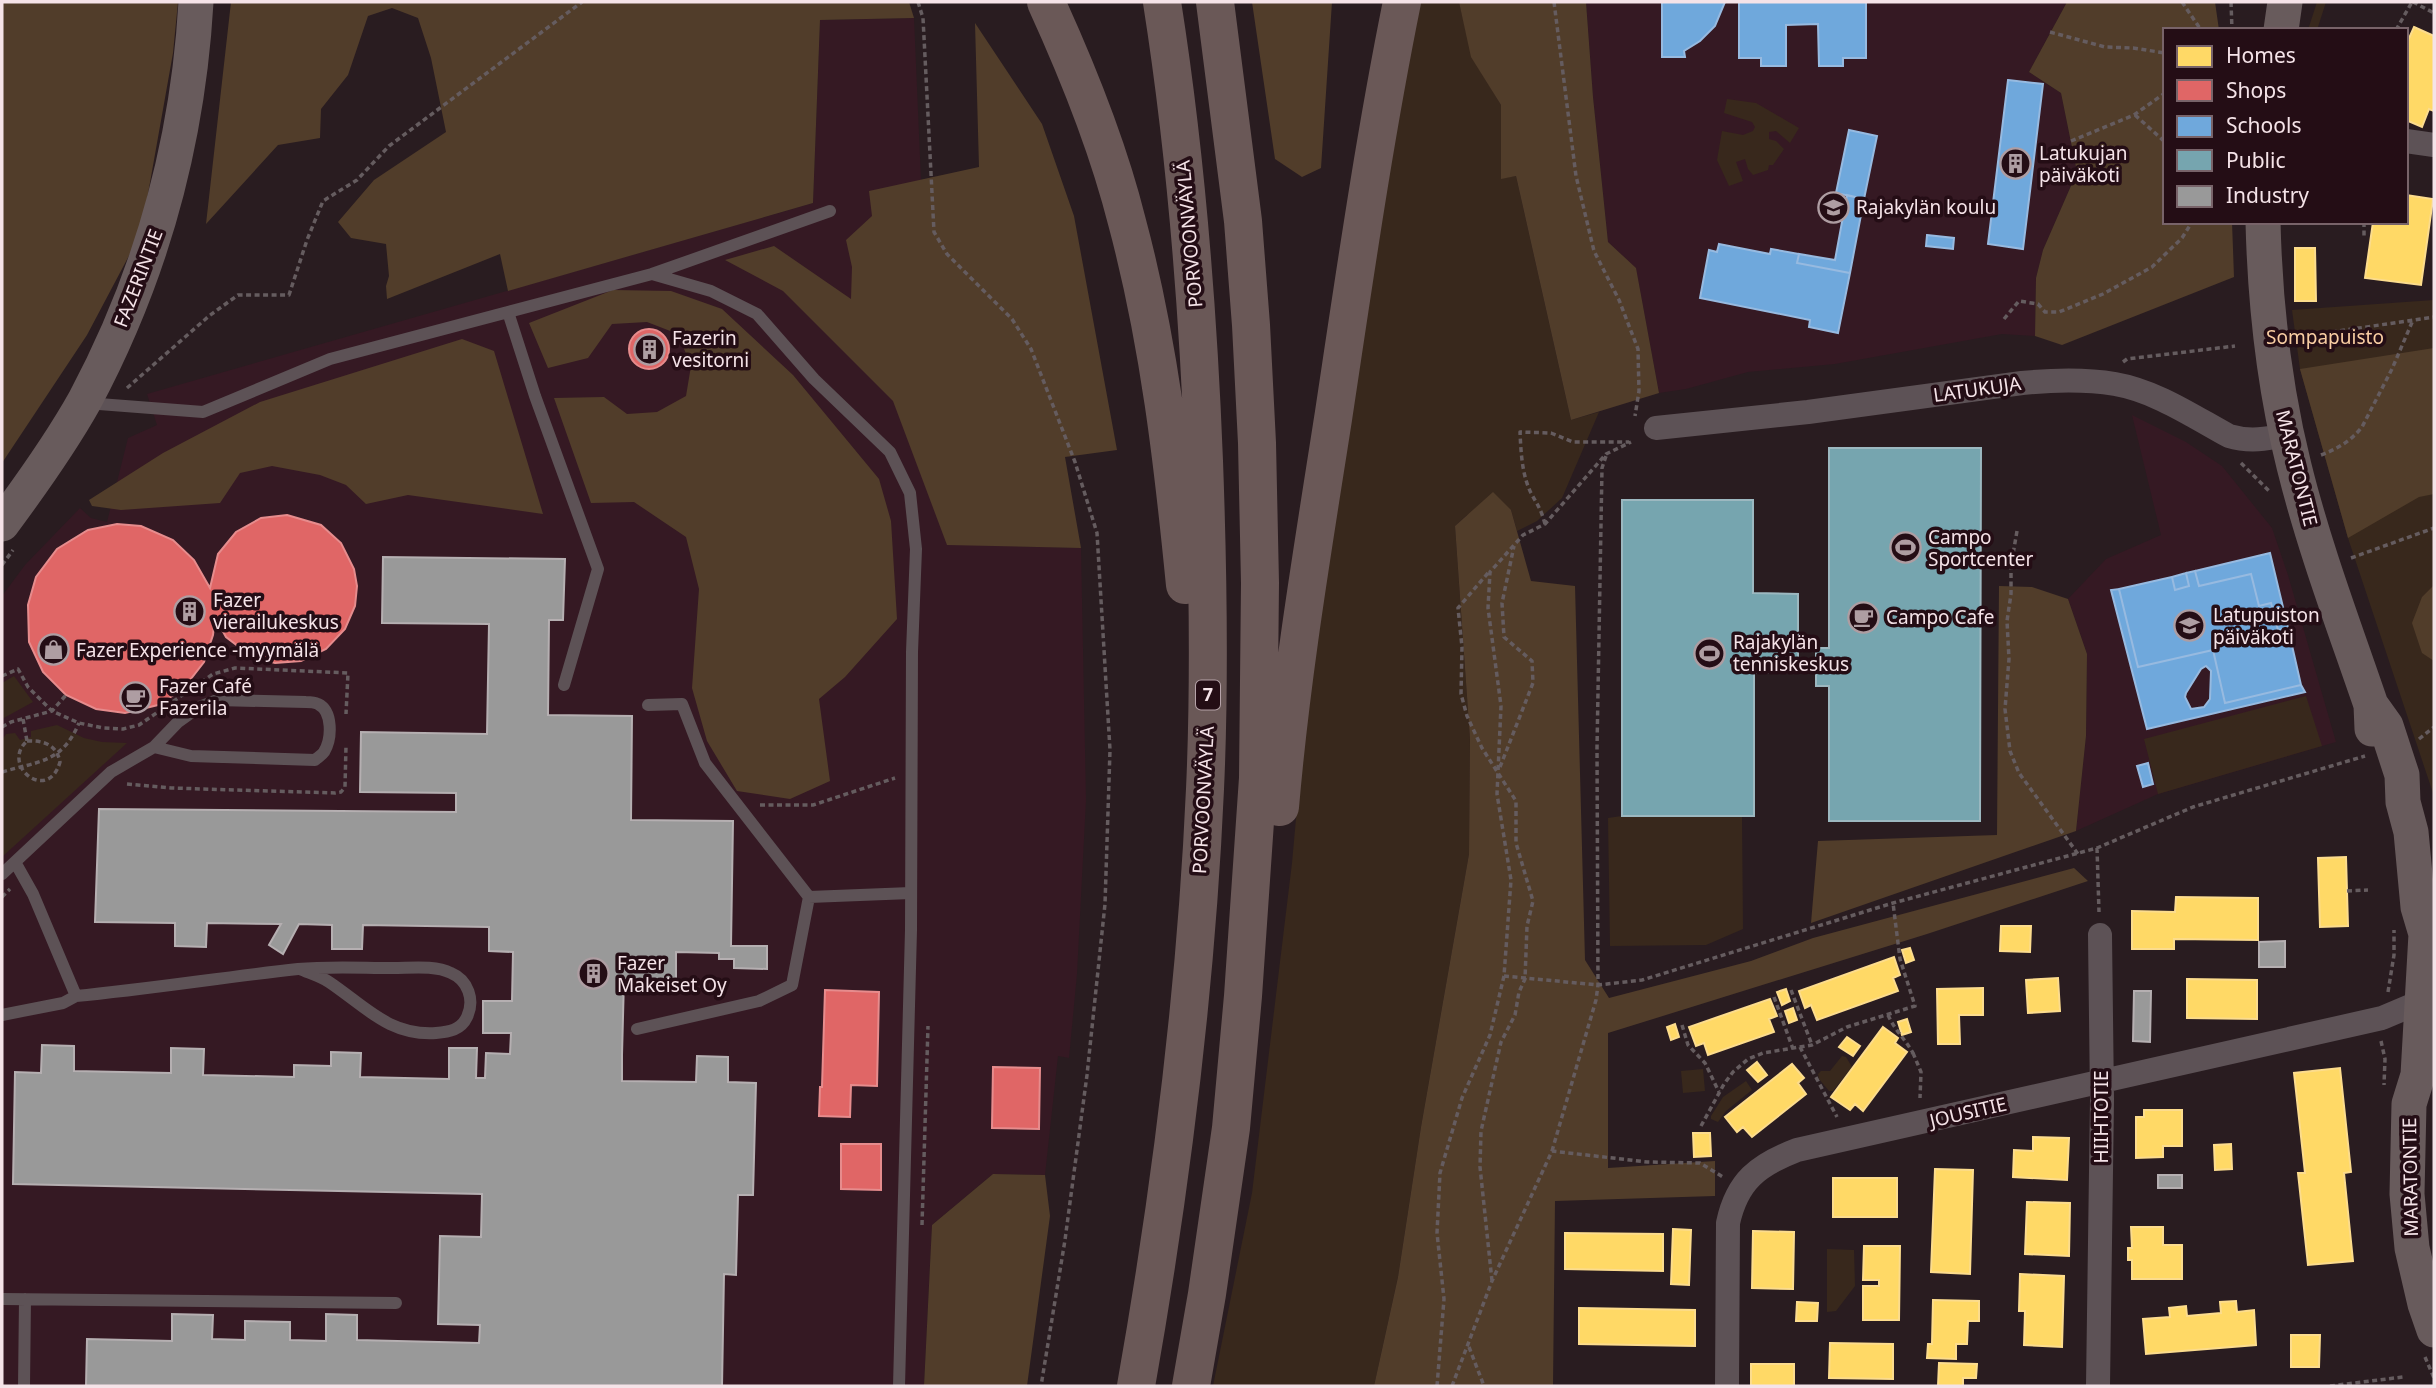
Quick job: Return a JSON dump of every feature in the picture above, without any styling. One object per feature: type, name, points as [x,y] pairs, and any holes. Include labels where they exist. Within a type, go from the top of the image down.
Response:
[{"type":"highway","points":[[1046,2],[1098,129],[1127,219],[1145,295],[1162,384],[1176,489],[1205,790]]},
{"type":"highway","name":"PORVOONVÄYLÄ","points":[[1136,1386],[1155,1276],[1186,1044],[1205,790],[1208,610],[1202,417],[1194,279],[1181,143],[1162,2]]},
{"type":"highway","points":[[1191,1386],[1231,1128],[1258,778],[1260,583],[1257,443],[1242,221],[1215,2]]},
{"type":"highway","points":[[1243,996],[1272,913],[1284,763],[1315,532],[1382,100],[1402,2]]},
{"type":"main road","name":"FAZERINTIE","points":[[2,524],[95,404],[109,352],[137,286],[162,216],[183,124],[196,2]]},
{"type":"main road","points":[[2280,28],[2285,2]]},
{"type":"main road","name":"MARATONTIE","points":[[2263,224],[2264,277],[2273,354],[2287,435],[2315,540],[2371,705],[2386,726],[2402,775],[2403,802],[2411,832],[2418,907],[2405,934],[2419,1003],[2397,1073],[2409,1104],[2407,1194],[2412,1248],[2434,1330]]},
{"type":"street","points":[[2408,141],[2434,145]]},
{"type":"street","name":"LATUKUJA","points":[[1646,422],[1808,412],[2022,383],[2057,381],[2116,384],[2147,393],[2229,436],[2243,440],[2287,435]]},
{"type":"street","name":"HIIHTOTIE","points":[[2098,1386],[2102,1080],[2099,935]]},
{"type":"street","name":"JOUSITIE","points":[[1727,1386],[1728,1223],[1732,1204],[1741,1188],[1756,1170],[1774,1159],[1797,1150],[2382,1018],[2419,1003]]},
{"type":"lane","points":[[95,404],[203,412],[330,359],[652,274],[830,211]]},
{"type":"lane","points":[[652,274],[711,291],[757,314],[814,379],[890,452],[910,493],[916,549],[899,1386]]},
{"type":"lane","points":[[508,312],[597,569],[564,685]]},
{"type":"lane","points":[[2,874],[111,772],[155,747],[178,722],[199,707],[217,699],[318,704],[326,712],[330,724],[329,739],[324,752],[315,760],[191,756],[155,747]]},
{"type":"lane","points":[[636,1029],[759,1001],[792,985],[809,897],[705,763],[681,704],[648,705]]},
{"type":"lane","points":[[15,862],[33,894],[76,996]]},
{"type":"lane","points":[[809,897],[911,892]]},
{"type":"lane","points":[[2,1014],[63,1003],[76,996],[300,969],[449,971],[460,978],[468,988],[470,1010],[466,1020],[457,1029],[446,1032],[404,1031],[377,1018],[327,981],[300,969]]},
{"type":"lane","points":[[2,1299],[396,1303]]},
{"type":"lane","points":[[23,1386],[25,1299]]},
{"type":"path","points":[[95,404],[238,295],[289,295],[323,201],[358,180],[389,146],[582,2]]},
{"type":"path","points":[[918,2],[923,18],[934,232],[947,254],[1012,319],[1031,349],[1075,462],[1097,533],[1110,750],[1105,904],[1065,1240],[1041,1386]]},
{"type":"path","points":[[1554,2],[1576,176],[1594,251],[1619,300],[1638,349],[1639,391],[1646,422]]},
{"type":"path","points":[[2182,2],[2200,28]]},
{"type":"path","points":[[2231,2],[2232,28]]},
{"type":"path","points":[[2397,28],[2412,2],[2434,12]]},
{"type":"path","points":[[2050,32],[2105,47],[2163,53]]},
{"type":"path","points":[[2071,141],[2134,115],[2163,94]]},
{"type":"path","points":[[2134,115],[2163,140]]},
{"type":"path","points":[[2004,319],[2019,301],[2038,304],[2045,312],[2059,312],[2103,294],[2152,267],[2182,237],[2191,224]]},
{"type":"path","points":[[2364,224],[2364,237]]},
{"type":"path","points":[[2290,338],[2434,317]]},
{"type":"path","points":[[2315,457],[2334,450],[2356,436],[2392,369],[2413,320]]},
{"type":"path","points":[[2119,365],[2127,359],[2235,346]]},
{"type":"path","points":[[1492,1281],[1480,1167],[1481,1131],[1501,1042],[1514,1015],[1525,979],[1527,926],[1533,901],[1516,843],[1516,801],[1482,748],[1467,716],[1461,694],[1462,647],[1458,608],[1523,535],[1545,524],[1606,454],[1632,442],[1573,442],[1551,433],[1520,432],[1522,465],[1531,493],[1541,506],[1545,524]]},
{"type":"path","points":[[1452,1386],[1492,1281],[1552,1151],[1593,1012],[1598,985],[1597,734],[1602,468],[1606,454]]},
{"type":"path","points":[[2238,460],[2279,499]]},
{"type":"path","points":[[2342,561],[2434,528]]},
{"type":"path","points":[[2017,531],[2007,621],[2009,659],[2005,709],[2010,751],[2019,773],[2078,854]]},
{"type":"path","points":[[1498,772],[1533,683],[1532,661],[1504,636],[1502,603],[1514,545]]},
{"type":"path","points":[[1437,1386],[1444,1299],[1437,1233],[1440,1173],[1462,1098],[1490,1035],[1504,976],[1511,880],[1497,794],[1501,706],[1488,608],[1489,572]]},
{"type":"path","points":[[2,676],[18,669],[28,687],[52,711],[79,723],[123,729],[139,725],[213,674],[234,668],[348,673],[346,725]]},
{"type":"path","points":[[2,727],[52,711],[66,695]]},
{"type":"path","points":[[23,719],[27,741]]},
{"type":"path","points":[[2,772],[7,767],[36,764],[58,753],[73,737],[79,723]]},
{"type":"path","points":[[121,785],[132,783],[171,788],[341,792],[345,787],[346,738]]},
{"type":"path","points":[[16,745],[27,741],[43,742],[58,753],[60,762],[54,773],[39,780],[24,780]]},
{"type":"path","points":[[1504,976],[1598,985],[1642,980],[1893,903],[2078,854],[2193,807],[2369,755]]},
{"type":"path","points":[[7,767],[13,775]]},
{"type":"path","points":[[2097,848],[2099,935]]},
{"type":"path","points":[[2,897],[23,877]]},
{"type":"path","points":[[2347,891],[2368,890]]},
{"type":"path","points":[[1701,1126],[1733,1072],[1748,1059],[1763,1053],[1812,1045],[1847,1027],[1915,1006],[1899,959],[1893,903]]},
{"type":"path","points":[[1791,990],[1812,1045]]},
{"type":"path","points":[[1774,997],[1793,1049]]},
{"type":"path","points":[[1888,1015],[1921,1072],[1919,1123]]},
{"type":"path","points":[[1682,1025],[1688,1045],[1705,1063],[1719,1092]]},
{"type":"path","points":[[1800,1048],[1834,1109],[1846,1139]]},
{"type":"path","points":[[1552,1151],[1647,1162],[1700,1163],[1741,1188]]},
{"type":"path","points":[[1469,1347],[1483,1386]]},
{"type":"path","points":[[2330,1386],[2403,1377]]},
{"type":"shaded area","points":[[2,2],[178,2],[173,53],[141,233],[87,335],[2,463]]},
{"type":"shaded area","points":[[231,2],[909,2],[914,18],[820,20],[813,203],[508,291],[500,254],[387,299],[386,286],[389,276],[386,244],[351,238],[338,222],[374,180],[446,132],[431,58],[418,18],[392,8],[368,16],[348,75],[321,109],[320,138],[278,145],[206,224]]},
{"type":"shaded area","points":[[1252,2],[1332,2],[1321,168],[1302,177],[1275,159]]},
{"type":"shaded area","points":[[1459,2],[1586,2],[1608,242],[1636,268],[1659,393],[1571,420],[1516,176],[1501,179],[1501,105],[1471,57]]},
{"type":"shaded area","name":"Rajakylän koulu","points":[[1586,2],[2067,2],[2029,72],[2061,93],[2077,172],[2043,250],[2036,278],[2035,336],[2002,334],[1835,364],[1748,372],[1686,389],[1659,393],[1636,269],[1608,242]]},
{"type":"shaded area","points":[[2067,2],[2215,2],[2219,28],[2163,28],[2163,224],[2232,224],[2234,277],[2062,345],[2035,336],[2036,278],[2043,250],[2077,172],[2061,93],[2029,72]]},
{"type":"shaded area","points":[[914,18],[924,250],[947,544],[1081,548],[1086,800],[1077,974],[1069,1058],[1058,1056],[1045,1175],[993,1174],[932,1225],[924,1386],[2,1386],[2,596],[25,565],[80,508],[91,518],[107,522],[128,438],[157,425],[147,394],[813,203],[820,20]]},
{"type":"shaded area","points":[[975,23],[1042,124],[1074,216],[1117,450],[1065,457],[1081,548],[947,545],[893,401],[783,291],[725,260],[774,246],[851,299],[852,267],[846,240],[872,216],[869,191],[979,167]]},
{"type":"shaded area","points":[[613,290],[671,291],[722,309],[793,375],[879,479],[891,521],[897,619],[845,677],[819,699],[830,781],[790,799],[737,791],[707,741],[692,688],[699,589],[686,537],[634,502],[591,503],[554,398],[604,397],[627,414],[657,412],[686,396],[691,366],[678,334],[647,322],[612,324],[588,358],[548,368],[529,323]]},
{"type":"shaded area","points":[[462,339],[494,351],[543,514],[408,495],[366,504],[346,485],[320,475],[272,466],[240,473],[220,503],[121,510],[92,506],[89,500],[163,453],[260,402]]},
{"type":"shaded area","points":[[2434,348],[2434,494],[2419,497],[2348,538],[2300,369]]},
{"type":"shaded area","name":"Latupuiston päiväkoti","points":[[2132,415],[2186,442],[2222,466],[2272,528],[2336,742],[2158,794],[2076,831],[2086,736],[2087,654],[2068,599],[2106,559],[2161,535]]},
{"type":"shaded area","points":[[1493,492],[1511,510],[1531,581],[1575,586],[1585,960],[1609,998],[1751,961],[1813,938],[2074,868],[2088,881],[1608,1033],[1608,1168],[1715,1161],[1715,1196],[1555,1201],[1553,1386],[1374,1386],[1398,1277],[1421,1127],[1469,854],[1470,739],[1455,526]]},
{"type":"shaded area","points":[[2434,585],[2434,661],[2422,653],[2412,623],[2422,597]]},
{"type":"shaded area","points":[[1999,586],[2032,587],[2068,599],[2087,654],[2086,736],[2076,831],[1811,923],[1818,841],[1997,835]]},
{"type":"shaded area","points":[[993,1174],[1045,1175],[1050,1216],[1027,1386],[924,1386],[932,1225]]},
{"type":"green space","points":[[1419,2],[1459,2],[1472,57],[1501,105],[1501,178],[1516,176],[1571,420],[1599,412],[1562,498],[1537,521],[1517,531],[1511,510],[1467,515],[1455,526],[1470,739],[1469,854],[1421,1127],[1398,1277],[1374,1386],[1213,1386],[1252,1193],[1292,863],[1306,708],[1348,398]]},
{"type":"green space","points":[[2317,2],[2326,2],[2318,28],[2309,28]]},
{"type":"green space","points":[[1727,99],[1756,103],[1799,128],[1790,143],[1776,131],[1769,132],[1769,139],[1776,141],[1784,149],[1773,165],[1769,165],[1768,170],[1753,175],[1745,159],[1736,162],[1743,181],[1729,186],[1717,160],[1722,131],[1743,135],[1753,131],[1755,127],[1752,122],[1724,113]]},
{"type":"green space","name":"Sompapuisto","points":[[2434,300],[2434,796],[2348,538],[2300,369],[2292,310]]},
{"type":"green space","points":[[14,676],[33,702],[2,719],[2,683]]},
{"type":"green space","points":[[2306,696],[2322,746],[2158,794],[2144,739]]},
{"type":"green space","points":[[57,725],[84,738],[127,743],[2,857],[2,740],[6,734],[15,733],[20,740],[31,737],[31,731]]},
{"type":"green space","points":[[1742,816],[1743,929],[1706,945],[1610,946],[1608,818]]},
{"type":"green space","points":[[1842,1056],[1846,1057],[1852,1067],[1833,1091],[1829,1091],[1818,1074],[1821,1071],[1830,1071]]},
{"type":"green space","points":[[1703,1069],[1705,1091],[1683,1093],[1681,1071]]},
{"type":"green space","points":[[1746,1081],[1752,1090],[1726,1111],[1718,1122],[1711,1119],[1723,1097]]},
{"type":"green space","points":[[1827,1249],[1854,1250],[1855,1286],[1836,1311],[1827,1312]]},
{"type":"building: Homes","points":[[2414,27],[2434,36],[2434,111],[2429,109],[2422,127],[2408,121],[2408,40]]},
{"type":"building: Homes","points":[[2408,195],[2433,199],[2421,285],[2365,278],[2373,224],[2408,224]]},
{"type":"building: Homes","points":[[2295,248],[2315,248],[2316,301],[2295,301]]},
{"type":"building: Homes","points":[[2346,857],[2348,926],[2320,927],[2318,858]]},
{"type":"building: Homes","points":[[2176,897],[2258,898],[2258,940],[2174,939],[2174,949],[2132,949],[2132,911],[2175,912]]},
{"type":"building: Homes","points":[[2001,926],[2031,926],[2030,952],[2000,951]]},
{"type":"building: Homes","points":[[1910,948],[1914,960],[1906,963],[1902,950]]},
{"type":"building: Homes","points":[[1894,957],[1900,975],[1893,978],[1898,991],[1817,1020],[1811,1005],[1805,1008],[1799,991]]},
{"type":"building: Homes","points":[[2058,978],[2060,1011],[2028,1013],[2026,980]]},
{"type":"building: Homes","points":[[2187,979],[2257,980],[2257,1019],[2187,1018]]},
{"type":"building: Homes","points":[[1983,988],[1983,1015],[1959,1015],[1960,1044],[1938,1044],[1937,989]]},
{"type":"building: Homes","points":[[1786,989],[1790,1001],[1782,1005],[1777,992]]},
{"type":"building: Homes","points":[[1770,999],[1777,1016],[1769,1019],[1774,1032],[1708,1055],[1704,1043],[1696,1046],[1689,1027]]},
{"type":"building: Homes","points":[[1793,1008],[1797,1020],[1789,1023],[1785,1011]]},
{"type":"building: Homes","points":[[1907,1019],[1911,1032],[1902,1035],[1898,1022]]},
{"type":"building: Homes","points":[[1675,1024],[1679,1037],[1671,1040],[1667,1027]]},
{"type":"building: Homes","points":[[1883,1027],[1898,1038],[1895,1043],[1907,1052],[1863,1111],[1855,1104],[1850,1110],[1831,1097]]},
{"type":"building: Homes","points":[[1847,1037],[1860,1046],[1853,1056],[1839,1047]]},
{"type":"building: Homes","points":[[1757,1062],[1767,1075],[1758,1082],[1747,1070]]},
{"type":"building: Homes","points":[[1792,1064],[1804,1078],[1798,1083],[1806,1094],[1752,1137],[1743,1127],[1737,1132],[1725,1117]]},
{"type":"building: Homes","points":[[2340,1068],[2351,1172],[2344,1173],[2353,1261],[2308,1265],[2298,1173],[2305,1173],[2294,1073]]},
{"type":"building: Homes","points":[[2144,1110],[2182,1110],[2182,1146],[2163,1146],[2163,1157],[2136,1158],[2136,1117],[2144,1117]]},
{"type":"building: Homes","points":[[1693,1133],[1710,1133],[1711,1156],[1694,1157]]},
{"type":"building: Homes","points":[[2033,1137],[2069,1138],[2067,1180],[2013,1177],[2014,1150],[2033,1151]]},
{"type":"building: Homes","points":[[2231,1144],[2232,1169],[2215,1170],[2214,1145]]},
{"type":"building: Homes","points":[[1935,1169],[1973,1170],[1970,1274],[1931,1272]]},
{"type":"building: Homes","points":[[1833,1178],[1897,1178],[1897,1217],[1833,1217]]},
{"type":"building: Homes","points":[[2027,1202],[2070,1203],[2069,1256],[2025,1254]]},
{"type":"building: Homes","points":[[2131,1227],[2163,1227],[2163,1245],[2182,1245],[2182,1279],[2132,1279],[2132,1260],[2128,1260],[2128,1248],[2132,1248]]},
{"type":"building: Homes","points":[[1673,1229],[1691,1230],[1689,1285],[1671,1284]]},
{"type":"building: Homes","points":[[1753,1231],[1794,1232],[1793,1289],[1752,1288]]},
{"type":"building: Homes","points":[[1565,1233],[1663,1234],[1663,1271],[1565,1269]]},
{"type":"building: Homes","points":[[1864,1246],[1900,1246],[1899,1320],[1863,1320],[1863,1286],[1879,1286],[1879,1280],[1863,1280]]},
{"type":"building: Homes","points":[[2020,1274],[2064,1276],[2062,1347],[2024,1345],[2025,1311],[2019,1311]]},
{"type":"building: Homes","points":[[1933,1300],[1979,1301],[1979,1321],[1968,1321],[1967,1344],[1956,1344],[1956,1359],[1927,1358],[1928,1344],[1932,1344]]},
{"type":"building: Homes","points":[[2236,1301],[2237,1312],[2254,1310],[2256,1345],[2146,1354],[2143,1319],[2170,1317],[2169,1308],[2186,1306],[2187,1316],[2221,1313],[2220,1302]]},
{"type":"building: Homes","points":[[1797,1302],[1818,1303],[1817,1321],[1796,1321]]},
{"type":"building: Homes","points":[[1579,1308],[1695,1310],[1695,1346],[1579,1344]]},
{"type":"building: Homes","points":[[2291,1335],[2320,1335],[2319,1367],[2291,1367]]},
{"type":"building: Homes","points":[[1830,1343],[1893,1344],[1893,1379],[1829,1378]]},
{"type":"building: Homes","points":[[1939,1363],[1977,1364],[1976,1378],[1963,1378],[1963,1386],[1938,1386]]},
{"type":"building: Homes","points":[[1751,1364],[1794,1364],[1794,1386],[1751,1386]]},
{"type":"building: Shops","name":"Fazerin vesitorni","points":[[649,329],[657,330],[663,335],[668,341],[668,357],[663,363],[657,368],[649,369],[641,368],[635,363],[630,357],[629,349],[630,341],[635,335],[641,330]]},
{"type":"building: Shops","name":"Fazer vierailukeskus","points":[[287,515],[321,525],[341,543],[354,569],[357,586],[355,606],[345,629],[326,649],[301,661],[275,663],[251,656],[226,637],[215,617],[213,635],[204,662],[183,689],[158,705],[125,713],[96,709],[66,695],[43,672],[29,642],[28,605],[36,577],[57,549],[88,530],[117,524],[141,526],[173,540],[194,560],[210,588],[218,554],[236,532],[261,518]]},
{"type":"building: Shops","points":[[825,990],[879,992],[877,1086],[851,1085],[850,1117],[819,1116]]},
{"type":"building: Shops","points":[[993,1067],[1040,1068],[1039,1129],[992,1128]]},
{"type":"building: Shops","points":[[841,1144],[881,1144],[881,1190],[841,1189]]},
{"type":"building: Schools","points":[[1662,2],[1725,2],[1715,26],[1700,41],[1684,51],[1685,57],[1662,57]]},
{"type":"building: Schools","points":[[1739,2],[1866,2],[1866,58],[1843,58],[1843,66],[1819,66],[1818,24],[1786,25],[1786,66],[1761,66],[1761,58],[1739,58]]},
{"type":"building: Schools","name":"Latukujan päiväkoti","points":[[2008,80],[2043,84],[2023,249],[1988,244]]},
{"type":"building: Schools","points":[[1849,130],[1877,136],[1864,199],[1836,193]]},
{"type":"building: Schools","points":[[1847,195],[1864,199],[1850,273],[1797,263],[1799,254],[1835,260]]},
{"type":"building: Schools","points":[[1927,235],[1954,238],[1953,249],[1926,246]]},
{"type":"building: Schools","points":[[1719,244],[1770,254],[1771,249],[1799,254],[1797,263],[1850,273],[1838,333],[1809,327],[1810,320],[1700,298],[1709,250],[1717,252]]},
{"type":"building: Schools","points":[[2270,553],[2288,628],[2278,630],[2271,603],[2259,606],[2251,574],[2199,586],[2195,571]]},
{"type":"building: Schools","points":[[2195,571],[2199,586],[2251,574],[2259,606],[2271,603],[2278,630],[2288,628],[2301,685],[2225,703],[2213,650],[2138,667],[2119,589],[2172,577],[2175,590],[2189,586],[2186,573]]},
{"type":"building: Schools","points":[[2186,573],[2189,586],[2175,590],[2172,577]]},
{"type":"building: Schools","points":[[2119,589],[2138,667],[2213,650],[2225,703],[2301,685],[2305,692],[2147,729],[2111,590]],"holes":[[[2206,666],[2211,671],[2210,699],[2204,707],[2191,709],[2185,697],[2186,693],[2201,669]]]},
{"type":"building: Schools","points":[[2148,763],[2153,784],[2143,787],[2137,766]]},
{"type":"building: Public","name":"Campo Sportcenter","points":[[1829,448],[1981,448],[1980,821],[1829,821],[1829,686],[1816,686],[1816,648],[1829,648]]},
{"type":"building: Public","name":"Rajakylän tenniskeskus","points":[[1622,500],[1753,500],[1753,593],[1798,594],[1798,673],[1754,673],[1754,816],[1622,816]]},
{"type":"building: Industry","name":"Fazer Makeiset Oy","points":[[383,557],[565,559],[563,620],[549,620],[548,715],[632,716],[631,820],[733,821],[731,946],[767,946],[767,969],[734,968],[734,959],[719,959],[719,953],[676,952],[676,980],[624,979],[622,1055],[622,1081],[696,1082],[697,1056],[728,1057],[728,1082],[756,1083],[753,1195],[738,1195],[736,1275],[724,1274],[722,1386],[86,1386],[87,1339],[172,1341],[172,1314],[213,1315],[212,1339],[245,1340],[245,1321],[290,1322],[290,1340],[326,1341],[326,1314],[357,1315],[357,1340],[479,1343],[480,1325],[438,1324],[440,1236],[481,1237],[482,1194],[13,1184],[15,1072],[41,1073],[42,1045],[74,1046],[74,1071],[171,1073],[171,1048],[204,1049],[203,1075],[294,1077],[294,1065],[331,1066],[331,1052],[361,1053],[360,1077],[449,1079],[449,1048],[477,1048],[476,1078],[485,1078],[486,1053],[510,1054],[511,1033],[483,1033],[483,1001],[512,1001],[513,952],[489,951],[489,927],[363,925],[362,949],[332,949],[332,925],[299,924],[283,954],[269,945],[281,924],[207,923],[206,947],[175,946],[175,923],[95,922],[99,809],[456,812],[456,793],[360,792],[361,732],[487,734],[489,624],[382,623]]},
{"type":"building: Industry","points":[[2285,941],[2285,967],[2259,967],[2259,942]]},
{"type":"building: Industry","points":[[2134,991],[2151,991],[2150,1042],[2133,1041]]},
{"type":"building: Industry","points":[[2158,1175],[2182,1175],[2182,1188],[2158,1188]]},
{"type":"place","name":"Latukujan päiväkoti","points":[[2016,164]]},
{"type":"place","name":"Rajakylän koulu","points":[[1833,207]]},
{"type":"place","name":"Fazerin vesitorni","points":[[649,349]]},
{"type":"place","name":"Campo Sportcenter","points":[[1905,548]]},
{"type":"place","name":"Fazer vierailukeskus","points":[[190,611]]},
{"type":"place","name":"Campo Cafe","points":[[1863,617]]},
{"type":"place","name":"Latupuiston päiväkoti","points":[[2190,626]]},
{"type":"place","name":"Fazer Experience -myymälä","points":[[53,650]]},
{"type":"place","name":"Rajakylän tenniskeskus","points":[[1710,653]]},
{"type":"place","name":"Fazer Café Fazerila","points":[[136,697]]},
{"type":"place","name":"Fazer Makeiset Oy","points":[[594,974]]}]
